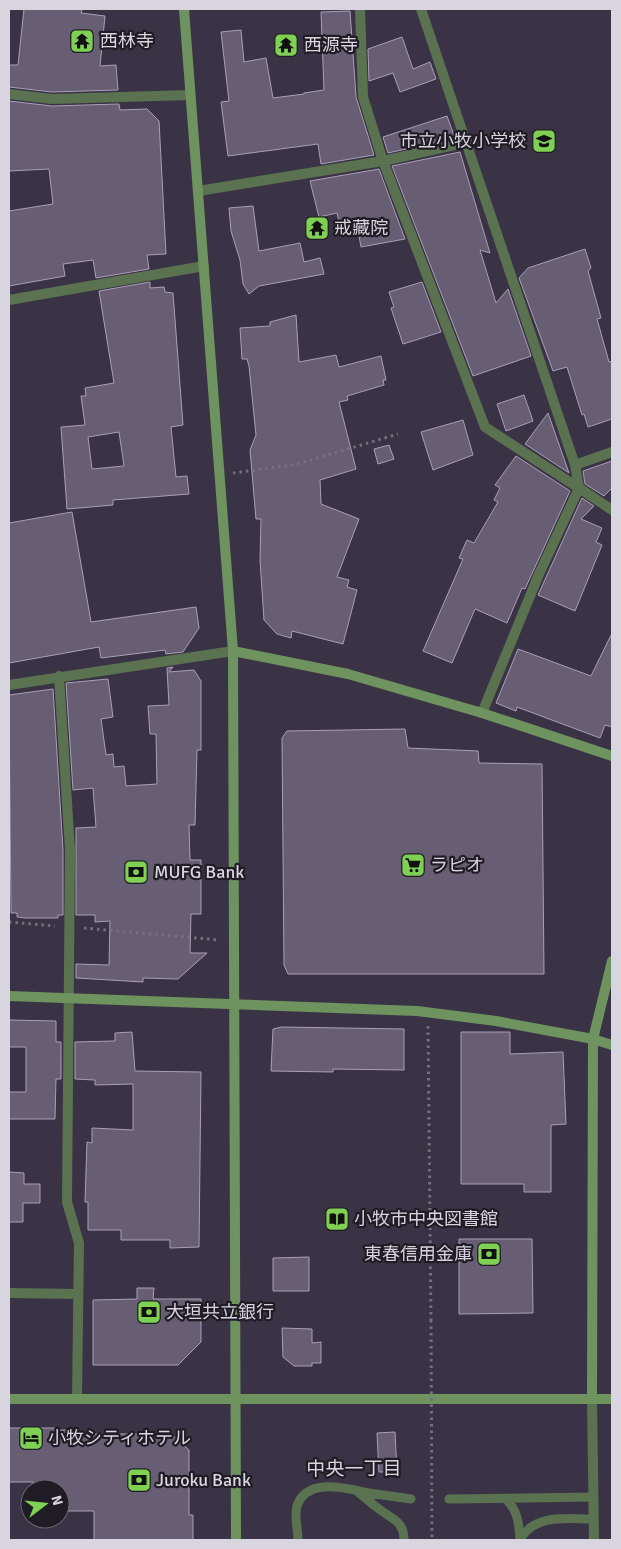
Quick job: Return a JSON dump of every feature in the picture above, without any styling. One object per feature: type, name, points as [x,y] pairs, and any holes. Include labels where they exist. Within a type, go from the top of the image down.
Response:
[{"type":"street","points":[[184,9],[233,651],[236,1540]]},
{"type":"street","points":[[360,9],[363,97],[383,161],[485,427],[612,510]]},
{"type":"street","points":[[421,9],[468,142],[576,465],[579,488],[539,574],[482,713]]},
{"type":"street","points":[[9,94],[52,99],[190,95]]},
{"type":"street","points":[[198,191],[383,161],[468,142]]},
{"type":"street","points":[[9,300],[204,266]]},
{"type":"street","points":[[576,465],[612,452]]},
{"type":"street","points":[[9,685],[233,651],[348,674],[482,713],[612,756]]},
{"type":"street","points":[[60,676],[70,850],[67,1202],[79,1243],[77,1399]]},
{"type":"street","points":[[594,1540],[592,1399],[593,1039],[612,961]]},
{"type":"street","points":[[9,996],[416,1011],[496,1021],[593,1039],[612,1045]]},
{"type":"street","points":[[9,1293],[78,1294]]},
{"type":"street","points":[[9,1399],[612,1399]]},
{"type":"lane","points":[[298,1540],[296,1507],[303,1496],[312,1490],[341,1485],[411,1499]]},
{"type":"lane","points":[[353,1488],[401,1524],[404,1540]]},
{"type":"lane","points":[[449,1499],[506,1500],[593,1497]]},
{"type":"lane","points":[[506,1500],[514,1507],[520,1540]]},
{"type":"lane","points":[[520,1540],[526,1529],[535,1523],[549,1520],[593,1518]]},
{"type":"path","points":[[220,474],[294,465],[398,434]]},
{"type":"path","points":[[9,922],[234,941]]},
{"type":"path","points":[[428,1022],[432,1540]]},
{"type":"building","name":"西林寺","points":[[24,9],[82,9],[81,13],[105,16],[100,66],[116,65],[118,90],[52,92],[9,87],[9,65],[18,65]]},
{"type":"building","points":[[350,11],[356,97],[374,155],[321,164],[318,144],[228,156],[221,102],[229,101],[221,32],[241,30],[244,62],[266,58],[273,98],[304,94],[324,90],[321,12]]},
{"type":"building","points":[[402,37],[413,69],[430,62],[436,79],[400,92],[393,73],[369,81],[368,49]]},
{"type":"building","points":[[9,101],[52,106],[119,104],[120,110],[147,109],[159,121],[166,254],[147,255],[149,269],[96,278],[93,260],[63,264],[65,276],[9,286],[9,211],[53,204],[49,169],[9,171]]},
{"type":"building","points":[[447,116],[455,138],[388,153],[383,137]]},
{"type":"building","points":[[460,152],[490,253],[480,250],[496,303],[508,289],[531,356],[473,376],[392,166]]},
{"type":"building","points":[[379,169],[405,239],[361,247],[356,219],[339,222],[337,213],[319,217],[310,181]]},
{"type":"building","points":[[253,206],[259,251],[300,243],[304,262],[320,258],[324,274],[259,286],[249,294],[243,284],[240,260],[231,231],[229,208]]},
{"type":"building","points":[[585,249],[591,268],[588,271],[601,318],[597,319],[609,362],[612,361],[612,419],[588,427],[584,414],[582,415],[567,367],[553,371],[519,278],[528,268]]},
{"type":"building","points":[[150,282],[150,288],[164,287],[165,292],[173,293],[183,425],[171,427],[176,477],[187,476],[189,494],[113,500],[113,505],[67,509],[61,427],[85,425],[81,396],[86,396],[85,388],[114,383],[99,291]],"holes":[[[119,432],[124,466],[92,469],[88,437]]]},
{"type":"building","points":[[422,282],[441,332],[403,344],[391,308],[394,307],[389,292]]},
{"type":"building","points":[[296,315],[299,362],[336,355],[339,367],[381,356],[386,380],[383,380],[384,385],[347,396],[348,400],[339,402],[356,469],[320,480],[321,504],[359,519],[337,577],[349,580],[347,587],[357,590],[343,644],[292,631],[291,638],[277,634],[264,620],[260,560],[261,519],[256,519],[250,450],[256,435],[249,366],[247,359],[242,359],[240,328],[270,326],[270,322]]},
{"type":"building","points":[[524,395],[533,421],[506,431],[497,404]]},
{"type":"building","points":[[548,413],[569,473],[525,444]]},
{"type":"building","points":[[463,420],[473,455],[433,470],[421,432]]},
{"type":"building","points":[[389,445],[394,459],[378,464],[374,449]]},
{"type":"building","points":[[516,456],[570,491],[525,589],[522,588],[507,623],[475,609],[452,663],[423,651],[463,559],[459,558],[467,540],[474,543],[498,502],[494,500],[500,488],[495,485]]},
{"type":"building","points":[[612,461],[612,488],[604,496],[585,484],[583,471]]},
{"type":"building","points":[[582,498],[594,506],[581,519],[602,528],[596,542],[602,545],[575,611],[538,595]]},
{"type":"building","points":[[72,512],[91,622],[196,607],[199,628],[183,652],[166,654],[165,650],[101,658],[99,647],[9,663],[9,523]]},
{"type":"building","points":[[612,633],[612,727],[605,725],[600,738],[517,707],[516,711],[496,703],[518,649],[591,676]]},
{"type":"building","points":[[173,667],[169,672],[194,670],[201,681],[201,750],[197,750],[195,825],[189,825],[190,860],[201,860],[201,914],[191,914],[190,953],[207,953],[178,979],[143,978],[143,982],[76,978],[76,964],[109,965],[110,921],[95,922],[95,915],[76,915],[76,828],[96,827],[93,788],[73,790],[66,683],[108,679],[113,717],[101,719],[106,755],[113,754],[114,767],[124,766],[126,786],[157,784],[156,734],[150,734],[148,706],[169,705],[167,668]]},
{"type":"building","points":[[53,689],[63,850],[63,915],[58,915],[58,918],[17,917],[17,913],[11,913],[9,695]]},
{"type":"building","name":"ラピオ","points":[[405,729],[408,748],[478,751],[479,763],[542,764],[544,974],[288,974],[284,965],[282,738],[287,731]]},
{"type":"building","points":[[9,1020],[56,1021],[56,1042],[61,1042],[61,1079],[56,1079],[55,1119],[9,1119],[9,1092],[26,1092],[26,1047],[9,1047]]},
{"type":"building","points":[[282,1027],[404,1029],[404,1070],[333,1069],[333,1072],[271,1071],[273,1029]]},
{"type":"building","points":[[132,1032],[135,1071],[201,1072],[199,1247],[170,1248],[170,1240],[121,1240],[121,1230],[88,1230],[88,1202],[85,1202],[87,1142],[92,1143],[92,1128],[133,1130],[133,1084],[95,1085],[95,1080],[75,1079],[75,1042],[115,1041],[115,1033]]},
{"type":"building","points":[[461,1032],[510,1032],[510,1054],[563,1052],[566,1124],[551,1125],[551,1192],[524,1192],[524,1184],[461,1184]]},
{"type":"building","points":[[9,1172],[24,1173],[24,1184],[40,1184],[40,1203],[23,1203],[23,1222],[9,1222]]},
{"type":"building","points":[[459,1239],[532,1239],[533,1313],[459,1314]]},
{"type":"building","points":[[309,1257],[309,1291],[273,1291],[273,1258]]},
{"type":"building","points":[[137,1288],[154,1288],[153,1299],[201,1299],[201,1342],[178,1365],[93,1365],[93,1300],[137,1299]]},
{"type":"building","points":[[282,1328],[312,1329],[312,1343],[321,1342],[321,1363],[312,1363],[312,1366],[294,1366],[283,1357]]},
{"type":"building","points":[[9,1428],[57,1428],[57,1430],[67,1430],[67,1434],[171,1434],[189,1450],[189,1515],[193,1515],[193,1540],[94,1540],[94,1511],[70,1511],[70,1479],[20,1479],[20,1482],[9,1482]]},
{"type":"building","points":[[395,1432],[397,1472],[379,1472],[377,1433]]},
{"type":"place","name":"西林寺","points":[[82,41]]},
{"type":"place","name":"西源寺","points":[[286,45]]},
{"type":"place","name":"市立小牧小学校","points":[[544,141]]},
{"type":"place","name":"戒藏院","points":[[317,228]]},
{"type":"place","name":"ラピオ","points":[[413,865]]},
{"type":"place","name":"MUFG Bank","points":[[136,872]]},
{"type":"place","name":"小牧市中央図書館","points":[[337,1219]]},
{"type":"place","name":"東春信用金庫","points":[[489,1254]]},
{"type":"place","name":"大垣共立銀行","points":[[149,1312]]},
{"type":"place","name":"小牧シティホテル","points":[[31,1438]]},
{"type":"place","name":"Juroku Bank","points":[[139,1480]]},
{"type":"district","name":"中央一丁目","points":[[354,1468]]}]
